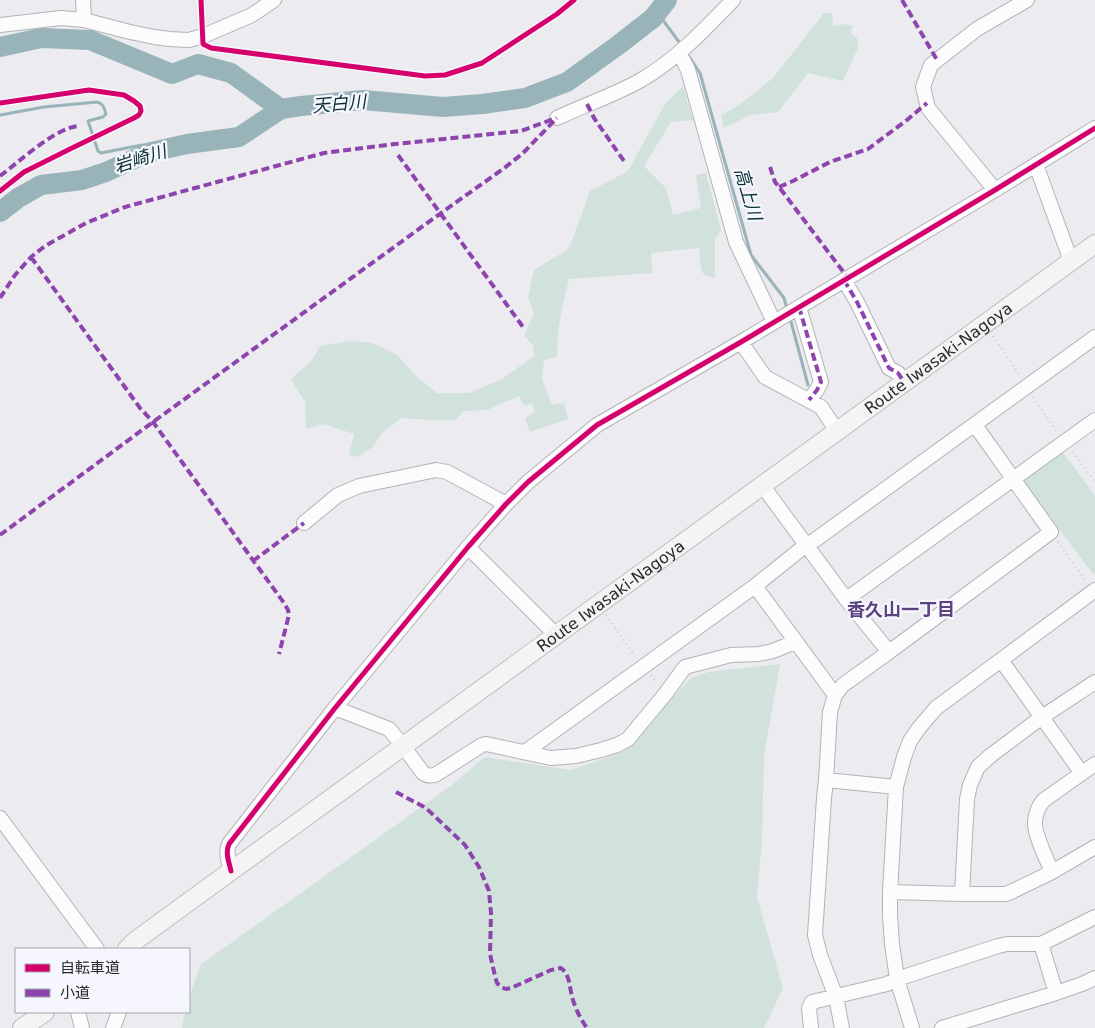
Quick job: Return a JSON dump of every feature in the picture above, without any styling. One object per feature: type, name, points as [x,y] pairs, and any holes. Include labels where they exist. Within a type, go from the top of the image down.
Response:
[{"type":"main road","name":"Route Iwasaki-Nagoya","points":[[134,947],[231,871],[1095,244]]},
{"type":"main road","points":[[22,1028],[44,1013]]},
{"type":"street","points":[[83,0],[84,20]]},
{"type":"street","points":[[0,25],[61,18],[84,20],[130,32],[170,39],[189,40],[252,15],[274,0]]},
{"type":"street","points":[[557,118],[640,80],[682,50],[733,0]]},
{"type":"street","points":[[995,190],[928,108],[923,87],[931,65],[977,29],[1027,0]]},
{"type":"street","points":[[682,50],[683,60],[688,70],[736,242],[787,314],[821,382],[809,400]]},
{"type":"street","points":[[231,871],[227,853],[229,844],[335,708],[468,546],[528,482],[597,425],[995,190],[1095,128]]},
{"type":"street","points":[[1036,165],[1071,261]]},
{"type":"street","points":[[844,280],[890,368],[898,373],[904,382]]},
{"type":"street","points":[[525,752],[755,586],[806,545],[1095,337]]},
{"type":"street","points":[[740,342],[765,377],[822,407],[837,431]]},
{"type":"street","points":[[846,599],[1095,420]]},
{"type":"street","points":[[842,1028],[836,997],[820,955],[815,935],[830,712],[835,695],[843,685],[1051,532],[974,425]]},
{"type":"street","points":[[304,523],[338,495],[359,486],[436,470],[447,472],[506,504]]},
{"type":"street","points":[[762,485],[846,599],[889,652]]},
{"type":"street","points":[[468,546],[557,636]]},
{"type":"street","points":[[755,586],[835,695]]},
{"type":"street","points":[[912,1028],[897,979],[890,916],[896,787],[910,741],[936,708],[1094,590]]},
{"type":"street","points":[[335,708],[384,726],[403,746],[425,775],[435,775],[486,744],[551,758],[576,756],[601,750],[628,739],[685,667],[731,654],[759,654],[773,651],[795,642]]},
{"type":"street","points":[[1002,660],[1081,772]]},
{"type":"street","points":[[962,894],[967,799],[970,785],[978,767],[1042,717],[1095,682]]},
{"type":"street","points":[[1052,872],[1035,826],[1040,804],[1081,772],[1095,764]]},
{"type":"street","points":[[826,780],[896,787]]},
{"type":"street","points":[[0,818],[96,948]]},
{"type":"street","points":[[890,892],[1006,894],[1052,872],[1095,847]]},
{"type":"street","points":[[811,1028],[809,1008],[812,1002],[887,984],[998,946],[1007,944],[1041,944],[1095,916]]},
{"type":"street","points":[[1041,944],[1056,993]]},
{"type":"street","points":[[942,1028],[1056,993],[1095,978]]},
{"type":"street","points":[[78,1013],[82,1028]]},
{"type":"street","points":[[113,1028],[119,1013]]},
{"type":"path","points":[[201,0],[203,44],[211,48],[425,76],[444,75],[482,63],[557,14],[574,0]]},
{"type":"path","points":[[0,103],[89,90],[124,95],[140,106],[141,111],[140,115],[24,172],[0,191]]},
{"type":"path","points":[[984,324],[1064,442],[1095,482]]},
{"type":"path","points":[[1051,532],[1094,590]]},
{"type":"path","points":[[598,605],[643,666],[666,693]]},
{"type":"shaded area","points":[[824,13],[832,13],[833,26],[846,24],[853,26],[850,33],[857,38],[858,48],[843,81],[808,73],[778,112],[751,115],[724,128],[721,115],[739,105],[773,78]]},
{"type":"shaded area","points":[[683,86],[693,120],[671,122],[644,166],[666,188],[673,215],[701,208],[696,175],[706,173],[721,230],[715,239],[715,278],[704,275],[701,269],[699,248],[651,253],[652,273],[569,279],[560,318],[557,357],[544,360],[542,379],[552,405],[564,403],[568,419],[530,432],[525,418],[535,412],[532,404],[523,405],[519,396],[487,410],[464,411],[456,420],[401,418],[382,433],[373,447],[357,457],[349,455],[354,434],[324,424],[306,429],[305,402],[291,379],[312,360],[320,346],[351,341],[373,343],[397,355],[418,378],[437,393],[469,393],[502,379],[534,356],[533,345],[524,336],[534,313],[528,297],[534,270],[567,250],[590,191],[628,171],[665,104]]},
{"type":"shaded area","points":[[1060,448],[1095,496],[1095,574],[1093,574],[1024,482],[1024,478]]},
{"type":"shaded area","points":[[780,664],[764,756],[762,839],[757,897],[783,988],[764,1028],[182,1028],[185,1013],[190,1013],[190,996],[200,965],[452,785],[485,757],[571,770],[622,752],[691,678],[708,672]]},
{"type":"waterway","name":"天白川","points":[[0,212],[18,198],[41,185],[82,180],[106,172],[147,153],[187,144],[239,137],[281,109],[363,100],[443,107],[525,98],[567,82],[653,18],[667,0]]},
{"type":"waterway","name":"高上川","points":[[657,12],[682,46]]},
{"type":"waterway","name":"天白川","points":[[0,47],[41,38],[90,40],[172,74],[198,64],[231,73],[281,109]]},
{"type":"waterway","name":"高上川","points":[[688,55],[700,73],[751,255],[784,298],[787,309]]},
{"type":"waterway","name":"岩崎川","points":[[0,115],[44,107],[97,102],[102,105],[106,114],[103,117],[88,121],[98,151],[101,153],[142,145],[147,153]]},
{"type":"waterway","name":"高上川","points":[[790,318],[808,385]]},
{"type":"marked path","points":[[902,0],[937,60]]},
{"type":"marked path","points":[[779,187],[830,162],[868,149],[927,103]]},
{"type":"marked path","points":[[587,104],[594,118],[626,164]]},
{"type":"marked path","points":[[0,298],[15,275],[31,257],[45,246],[86,223],[125,207],[324,153],[521,131],[556,118]]},
{"type":"marked path","points":[[0,535],[503,169],[522,154],[557,118]]},
{"type":"marked path","points":[[0,176],[27,154],[60,132],[79,126]]},
{"type":"marked path","points":[[398,155],[523,327]]},
{"type":"marked path","points":[[770,167],[775,182],[848,278]]},
{"type":"marked path","points":[[31,257],[284,603],[289,615],[279,654]]},
{"type":"marked path","points":[[844,280],[857,302],[889,368],[898,373],[904,382]]},
{"type":"marked path","points":[[799,307],[821,382],[809,400]]},
{"type":"marked path","points":[[253,561],[304,523]]},
{"type":"marked path","points":[[396,792],[426,808],[465,845],[479,867],[489,891],[491,913],[490,954],[497,983],[506,989],[511,988],[551,970],[561,968],[567,975],[576,1007],[587,1028]]},
{"type":"cycle path","points":[[201,0],[203,44],[211,48],[425,76],[445,75],[482,63],[557,14],[574,0]]},
{"type":"cycle path","points":[[0,103],[89,90],[124,95],[140,106],[141,111],[134,118],[24,172],[0,191]]},
{"type":"cycle path","points":[[231,871],[227,854],[229,844],[335,708],[468,547],[528,482],[597,425],[741,342],[1095,128]]},
{"type":"district","name":"香久山一丁目","points":[[901,610]]}]
